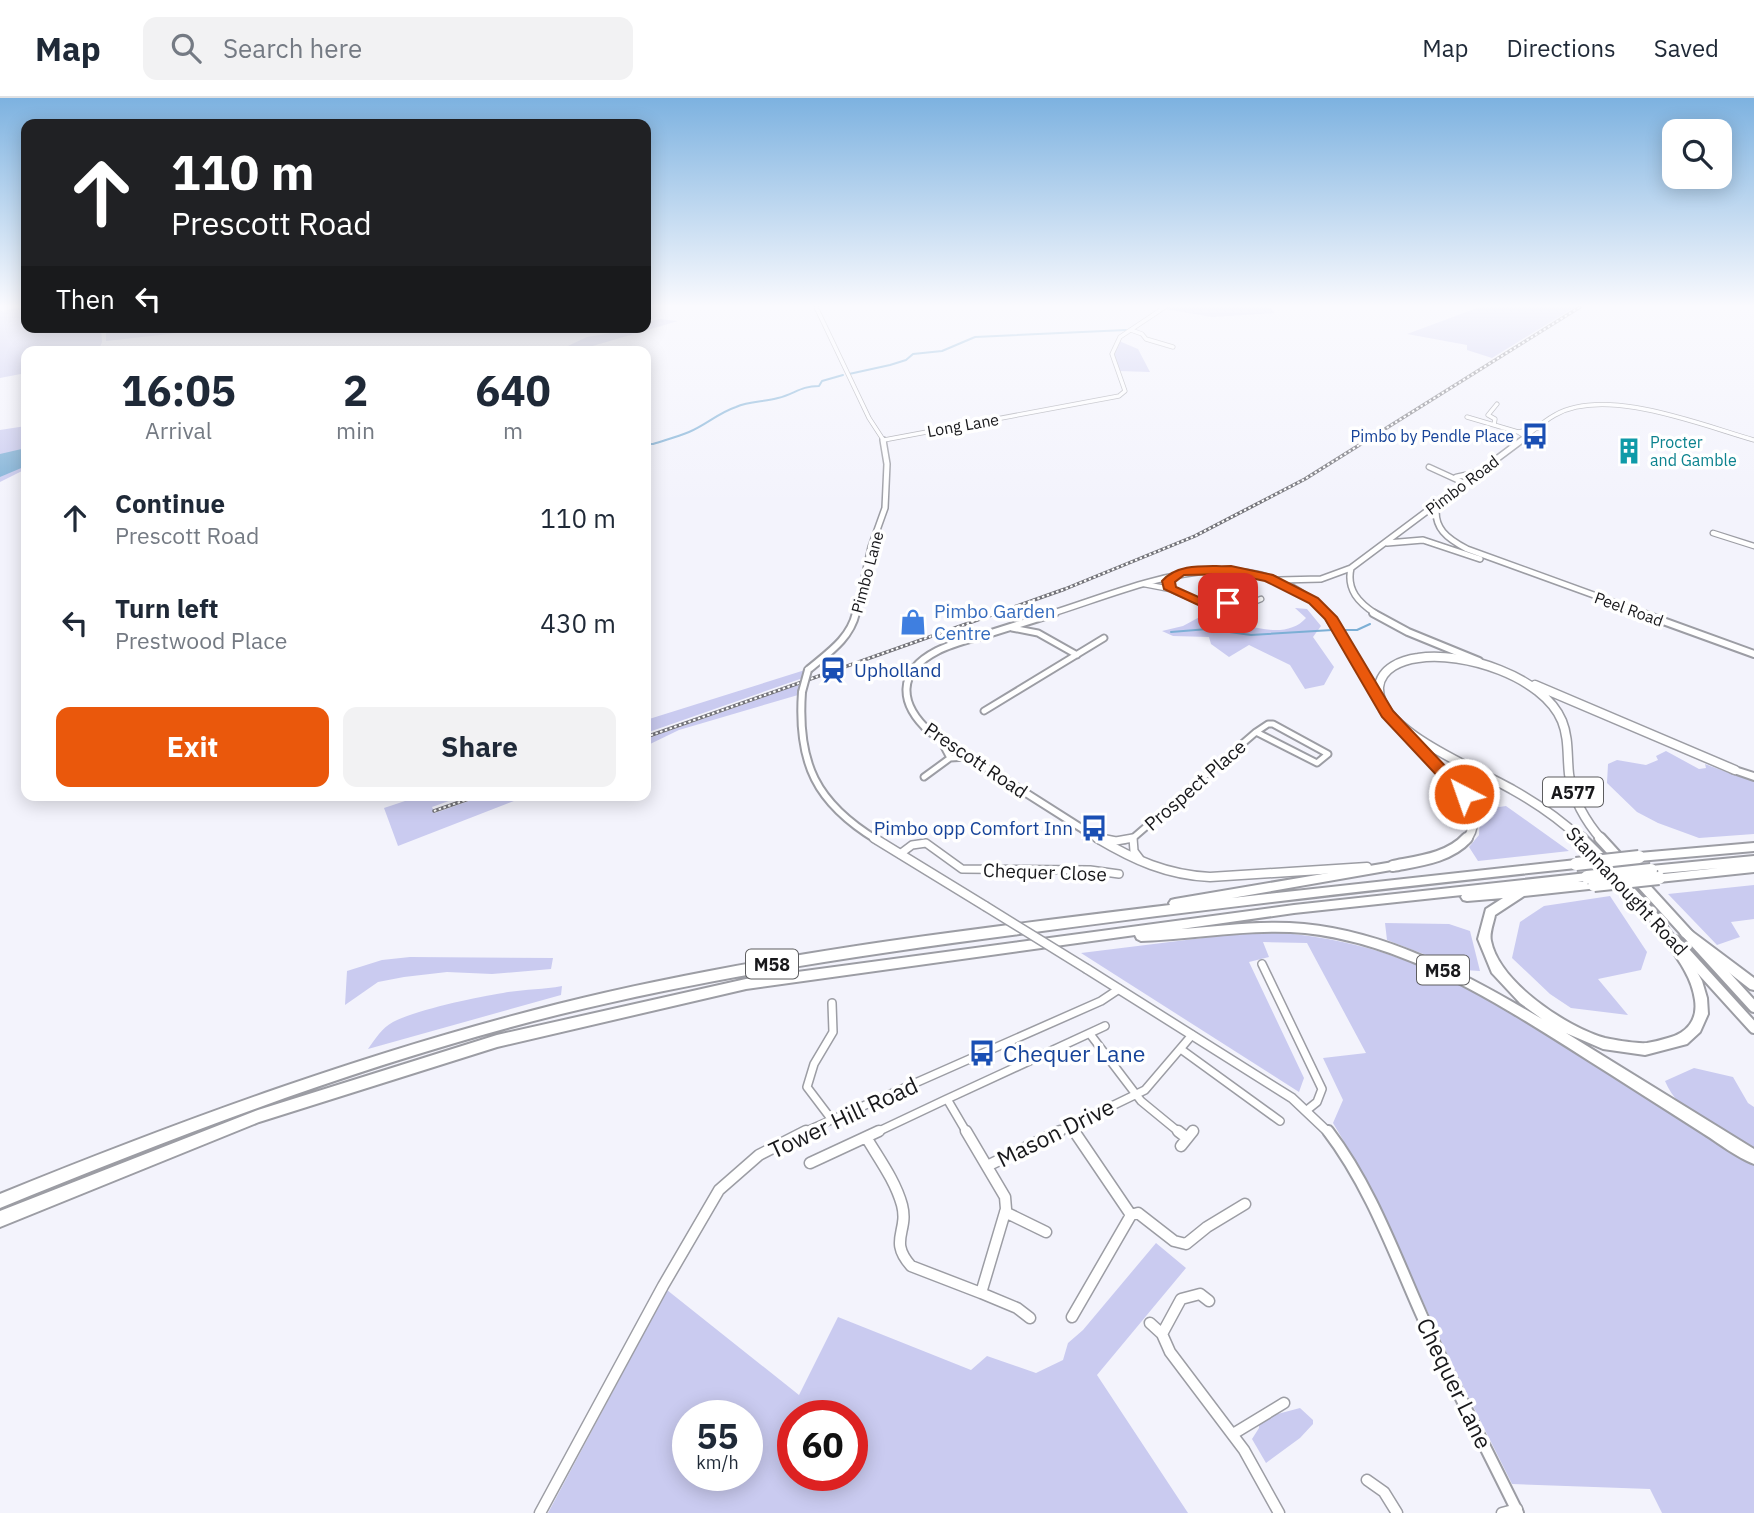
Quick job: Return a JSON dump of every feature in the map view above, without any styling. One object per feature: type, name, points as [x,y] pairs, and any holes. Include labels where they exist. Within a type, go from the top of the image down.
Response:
[{"type":"highway","points":[[1735,770],[1754,777]]},
{"type":"highway","name":"M58","points":[[0,1201],[109,1156],[337,1073],[548,1011],[718,974],[804,958],[1139,913],[1639,857],[1754,847]]},
{"type":"highway","points":[[1591,881],[1754,860]]},
{"type":"highway","points":[[1139,913],[1186,900],[1393,866]]},
{"type":"highway","points":[[1655,874],[1754,870]]},
{"type":"highway","name":"M58","points":[[1356,903],[1413,902],[1520,893],[1591,881]]},
{"type":"highway","name":"M58","points":[[0,1219],[258,1116],[497,1041],[746,984],[1356,903],[1591,881]]},
{"type":"highway","points":[[1520,893],[1505,898],[1488,914],[1484,937],[1497,972],[1530,1006],[1560,1026],[1591,1039],[1621,1047],[1650,1050],[1671,1046],[1689,1037],[1698,1025],[1703,1007],[1696,981],[1657,921]]},
{"type":"highway","name":"M58","points":[[1087,937],[1150,936],[1268,926],[1325,931],[1379,944],[1436,966],[1486,992],[1754,1157]]},
{"type":"highway","points":[[1686,933],[1754,985]]},
{"type":"main road","name":"Stannanought Road","points":[[1754,1007],[1595,832],[1578,807],[1572,787],[1565,731],[1559,715],[1545,698],[1517,678],[1491,666],[1442,658],[1405,661],[1392,667],[1380,681],[1380,696],[1383,706],[1394,720],[1429,744],[1505,785],[1553,815],[1598,855],[1754,1028]]},
{"type":"main road","name":"A577","points":[[1517,678],[1735,770]]},
{"type":"main road","name":"Prescott Road","points":[[1393,866],[1439,857],[1461,847],[1472,836],[1475,824],[1472,808],[1464,794],[1394,720]]},
{"type":"street","name":"Pimbo Lane","points":[[848,373],[878,435],[884,440],[887,464],[885,508],[871,547],[853,627],[846,637],[808,670],[802,692],[805,736],[815,780],[831,805],[848,820]]},
{"type":"street","name":"Long Lane","points":[[884,440],[1119,397],[1125,393],[1118,373]]},
{"type":"street","points":[[1494,425],[1495,419],[1488,415],[1497,404]]},
{"type":"street","name":"Pimbo Road","points":[[1269,578],[1314,580],[1334,576],[1351,568],[1538,428],[1571,408],[1612,405],[1754,440]]},
{"type":"street","points":[[1467,417],[1518,432],[1526,437]]},
{"type":"street","points":[[1518,432],[1538,428]]},
{"type":"street","points":[[1429,467],[1464,483]]},
{"type":"street","points":[[1454,477],[1479,472]]},
{"type":"street","name":"Peel Road","points":[[1437,503],[1434,519],[1443,534],[1467,549],[1754,654]]},
{"type":"street","points":[[1713,533],[1754,546]]},
{"type":"street","name":"Peel Road","points":[[1384,544],[1423,541],[1485,561],[1504,564]]},
{"type":"street","points":[[1351,568],[1349,578],[1353,593],[1363,605],[1384,620],[1491,666]]},
{"type":"street","name":"Prescott Road","points":[[1383,706],[1319,605],[1302,593],[1269,578],[1223,569],[1198,569],[1176,573],[937,650],[911,671],[904,692],[907,706],[922,726],[1145,865],[1171,873],[1210,877],[1393,866]]},
{"type":"street","points":[[1170,589],[1168,581],[1176,573]]},
{"type":"street","points":[[1144,584],[1170,589],[1224,613]]},
{"type":"street","points":[[1213,608],[1225,603],[1254,604],[1261,598]]},
{"type":"street","points":[[1040,634],[1034,624],[1053,612]]},
{"type":"street","points":[[1001,629],[1024,628],[1077,654]]},
{"type":"street","points":[[984,711],[1104,638]]},
{"type":"street","name":"Prospect Place","points":[[1096,836],[1116,841],[1133,838],[1256,732],[1268,724],[1273,724],[1328,754],[1317,763],[1256,732]]},
{"type":"street","points":[[939,738],[950,758]]},
{"type":"street","points":[[924,777],[950,758],[970,757]]},
{"type":"street","name":"Chequer Lane","points":[[848,820],[1307,1110],[1343,1150],[1364,1187],[1443,1362],[1518,1511]]},
{"type":"street","name":"Prospect Place","points":[[1133,838],[1134,852],[1145,865]]},
{"type":"street","name":"Chequer Close","points":[[900,854],[912,845],[926,843],[962,869],[1090,870],[1119,874]]},
{"type":"street","points":[[1262,964],[1321,1089],[1317,1101],[1307,1110]]},
{"type":"street","name":"Tower Hill Road","points":[[540,1513],[663,1286],[719,1190],[731,1177],[767,1150],[1104,1000],[1119,989]]},
{"type":"street","points":[[832,1003],[833,1032],[814,1064],[807,1087],[832,1120]]},
{"type":"street","points":[[810,1163],[1105,1026]]},
{"type":"street","points":[[1090,1034],[1148,1108],[1187,1138]]},
{"type":"street","name":"Mason Drive","points":[[947,1099],[986,1166],[1153,1083],[1192,1035]]},
{"type":"street","points":[[1182,1050],[1280,1121]]},
{"type":"street","points":[[1070,1125],[1131,1215]]},
{"type":"street","points":[[866,1137],[903,1209],[896,1240],[904,1259],[911,1266],[1017,1308],[1030,1318]]},
{"type":"street","points":[[981,1293],[1005,1212],[1005,1197],[986,1166]]},
{"type":"street","points":[[1072,1317],[1131,1215],[1138,1213],[1174,1241],[1186,1244],[1203,1227],[1224,1218],[1245,1204]]},
{"type":"street","points":[[1005,1212],[1046,1232]]},
{"type":"street","points":[[1162,1334],[1181,1299],[1200,1294],[1209,1301]]},
{"type":"street","points":[[1150,1324],[1162,1334],[1170,1352],[1233,1434],[1279,1513]]},
{"type":"street","points":[[1233,1434],[1284,1403]]},
{"type":"street","points":[[1367,1480],[1384,1492],[1397,1513]]},
{"type":"street","points":[[1502,1513],[1518,1511]]},
{"type":"shaded area","points":[[0,373],[21,373],[21,374],[0,378]]},
{"type":"shaded area","points":[[21,427],[21,472],[0,482],[0,430]]},
{"type":"shaded area","points":[[21,449],[21,468],[0,477],[0,454]]},
{"type":"shaded area","points":[[1295,608],[1307,609],[1321,626],[1313,637],[1334,667],[1324,685],[1305,689],[1290,665],[1249,645],[1229,657],[1211,644],[1209,637],[1173,636],[1162,631],[1183,626],[1207,613],[1259,628],[1285,629],[1296,626],[1306,618]]},
{"type":"shaded area","points":[[805,670],[803,678],[651,731],[651,718]]},
{"type":"shaded area","points":[[801,684],[798,695],[679,730],[651,744],[651,737]]},
{"type":"shaded area","points":[[1666,751],[1699,769],[1706,768],[1705,764],[1737,776],[1741,774],[1754,779],[1754,834],[1699,838],[1637,812],[1607,783],[1608,764],[1617,760],[1646,765],[1658,760],[1656,756]]},
{"type":"shaded area","points":[[405,801],[449,801],[432,807],[435,813],[469,801],[514,801],[398,846],[384,808]]},
{"type":"shaded area","points":[[1506,806],[1569,851],[1478,861],[1469,847],[1479,835],[1480,810]]},
{"type":"shaded area","points":[[1754,885],[1754,919],[1731,922],[1740,937],[1717,945],[1668,894]]},
{"type":"shaded area","points":[[1610,896],[1647,952],[1641,970],[1598,979],[1628,1015],[1571,1008],[1550,994],[1512,958],[1520,922],[1544,906]]},
{"type":"shaded area","points":[[1385,923],[1449,924],[1470,931],[1480,971],[1465,970],[1387,940]]},
{"type":"shaded area","points":[[1259,931],[1349,943],[1402,959],[1456,982],[1485,997],[1754,1164],[1754,1513],[1662,1513],[1650,1489],[1512,1484],[1450,1360],[1366,1179],[1333,1123],[1343,1100],[1323,1058],[1366,1053],[1307,943],[1263,942],[1269,957],[1249,962],[1304,1078],[1299,1092],[1081,953]]},
{"type":"shaded area","points":[[410,957],[553,958],[551,969],[492,974],[447,972],[378,982],[345,1005],[347,971],[382,960]]},
{"type":"shaded area","points":[[562,986],[561,995],[368,1049],[389,1024],[403,1017],[491,995]]},
{"type":"shaded area","points":[[1694,1068],[1733,1077],[1748,1103],[1754,1107],[1754,1151],[1691,1114],[1672,1093],[1665,1081]]},
{"type":"shaded area","points":[[1156,1243],[1186,1268],[1097,1375],[1188,1513],[548,1513],[667,1290],[799,1395],[838,1317],[971,1370],[987,1356],[1036,1373],[1063,1360],[1068,1343],[1083,1330]]},
{"type":"shaded area","points":[[1300,1408],[1313,1420],[1313,1424],[1300,1438],[1266,1463],[1252,1439],[1259,1424],[1270,1416]]},
{"type":"waterway","points":[[849,374],[853,373]]},
{"type":"waterway","points":[[651,444],[689,432],[741,405],[819,386],[822,381],[843,375]]},
{"type":"waterway","points":[[1343,630],[1357,630],[1370,624]]},
{"type":"waterway","points":[[1171,632],[1208,629],[1251,635],[1332,630]]},
{"type":"railway","points":[[651,735],[1065,589],[1195,536],[1305,479],[1474,373]]},
{"type":"railway","points":[[434,811],[463,801]]},
{"type":"place","name":"Pimbo by Pendle Place","points":[[1535,436]]},
{"type":"place","name":"Procter and Gamble","points":[[1629,451]]},
{"type":"place","name":"Pimbo Garden Centre","points":[[913,622]]},
{"type":"place","name":"Upholland","points":[[833,670]]},
{"type":"place","name":"Pimbo opp Comfort Inn","points":[[1094,828]]},
{"type":"place","name":"Chequer Lane","points":[[982,1053]]},
{"type":"route","points":[[1228,603],[1213,608],[1170,589],[1168,581],[1176,573],[1184,571],[1239,571],[1269,578],[1313,600],[1330,617],[1370,688],[1388,713],[1464,794]]}]
